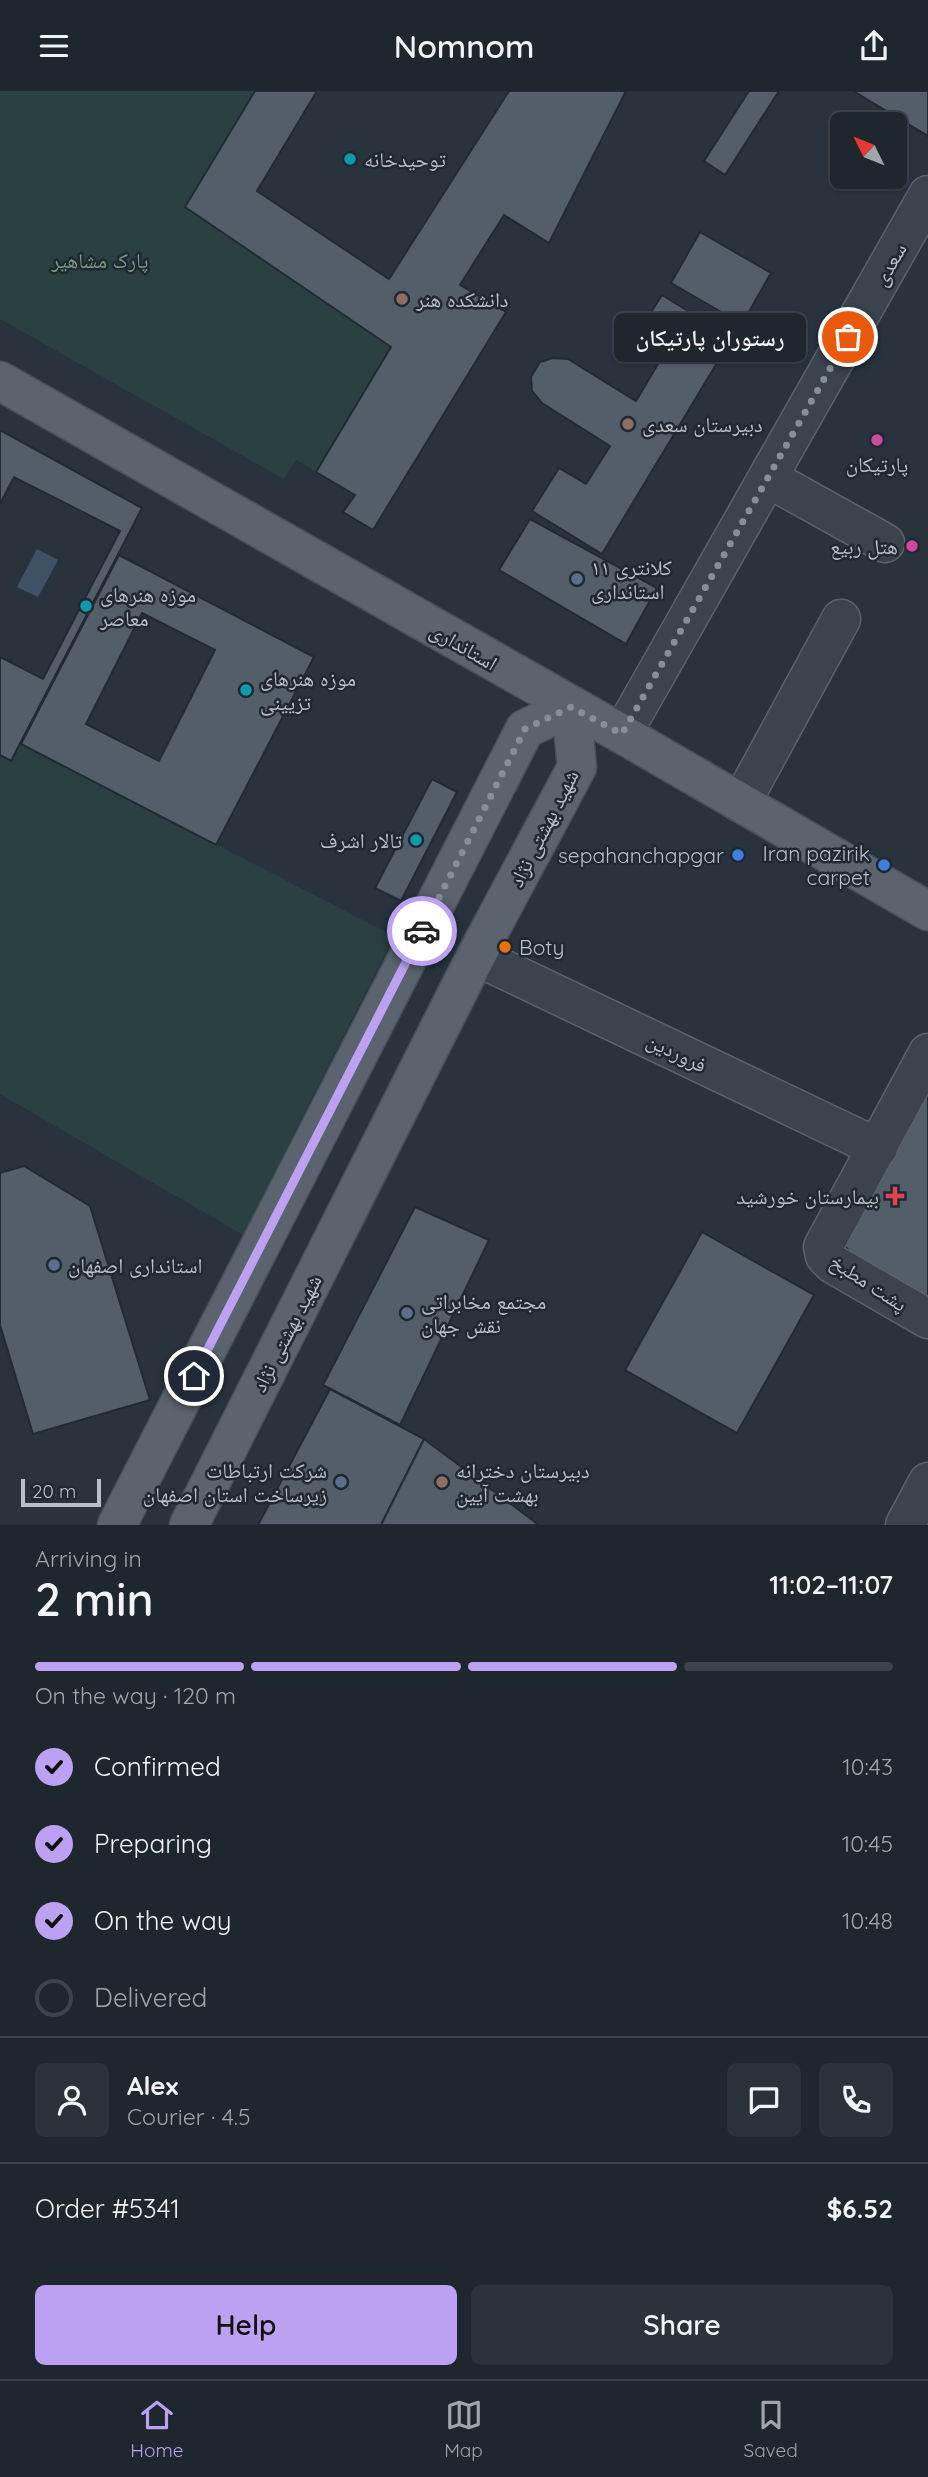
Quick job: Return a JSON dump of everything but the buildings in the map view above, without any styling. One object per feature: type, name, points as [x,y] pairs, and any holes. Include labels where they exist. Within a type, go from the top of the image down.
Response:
[{"type":"main road","name":"استانداری","points":[[0,381],[928,911]]},
{"type":"main road","name":"شهید بهشتی نژاد","points":[[189,1525],[476,956],[577,767],[571,707]]},
{"type":"main road","points":[[117,1525],[525,729],[571,707]]},
{"type":"street","name":"سعدی","points":[[622,734],[928,195]]},
{"type":"street","name":"استانداری","points":[[0,393],[928,922]]},
{"type":"street","points":[[768,478],[885,543]]},
{"type":"street","points":[[741,803],[841,619]]},
{"type":"street","name":"فروردین","points":[[476,956],[878,1148]]},
{"type":"street","name":"پشت مطبخ","points":[[928,1053],[823,1247],[825,1256],[833,1264],[928,1319]]},
{"type":"street","points":[[905,1525],[928,1482]]},
{"type":"green space","name":"پارک مشاهیر","points":[[0,91],[255,91],[185,207],[391,347],[316,472],[296,460],[284,479],[0,319]]},
{"type":"green space","points":[[21,744],[394,936],[243,1235],[0,1094],[0,755],[12,761]]},
{"type":"water","points":[[37,549],[58,560],[38,597],[17,587]]},
{"type":"way so far","points":[[422,931],[525,729],[571,707],[622,734],[848,337]]},
{"type":"place","name":"توحیدخانه","points":[[350,159]]},
{"type":"place","name":"دانشکده هنر","points":[[402,299]]},
{"type":"place","name":"رستوران پارتیکان","points":[[848,337]]},
{"type":"place","name":"دبیرستان سعدی","points":[[628,424]]},
{"type":"place","name":"پارتیکان","points":[[877,440]]},
{"type":"place","name":"هتل ربیع","points":[[912,546]]},
{"type":"place","name":"کلانتری ۱۱ استانداری","points":[[577,579]]},
{"type":"place","name":"موزه هنرهای معاصر","points":[[86,606]]},
{"type":"place","name":"موزه هنرهای تزیینی","points":[[246,690]]},
{"type":"place","name":"تالار اشرف","points":[[416,840]]},
{"type":"place","name":"sepahanchapgar","points":[[738,855]]},
{"type":"place","name":"Iran pazirik carpet","points":[[884,865]]},
{"type":"place","name":"Boty","points":[[505,947]]},
{"type":"place","name":"بیمارستان خورشید","points":[[895,1196]]},
{"type":"place","name":"استانداری اصفهان","points":[[54,1265]]},
{"type":"place","name":"مجتمع مخابراتی نقش جهان","points":[[407,1313]]},
{"type":"place","name":"شرکت ارتباطات زیرساخت استان اصفهان","points":[[341,1482]]},
{"type":"place","name":"دبیرستان دخترانه بهشت آیین","points":[[442,1482]]},
{"type":"route","points":[[194,1376],[422,931]]}]
